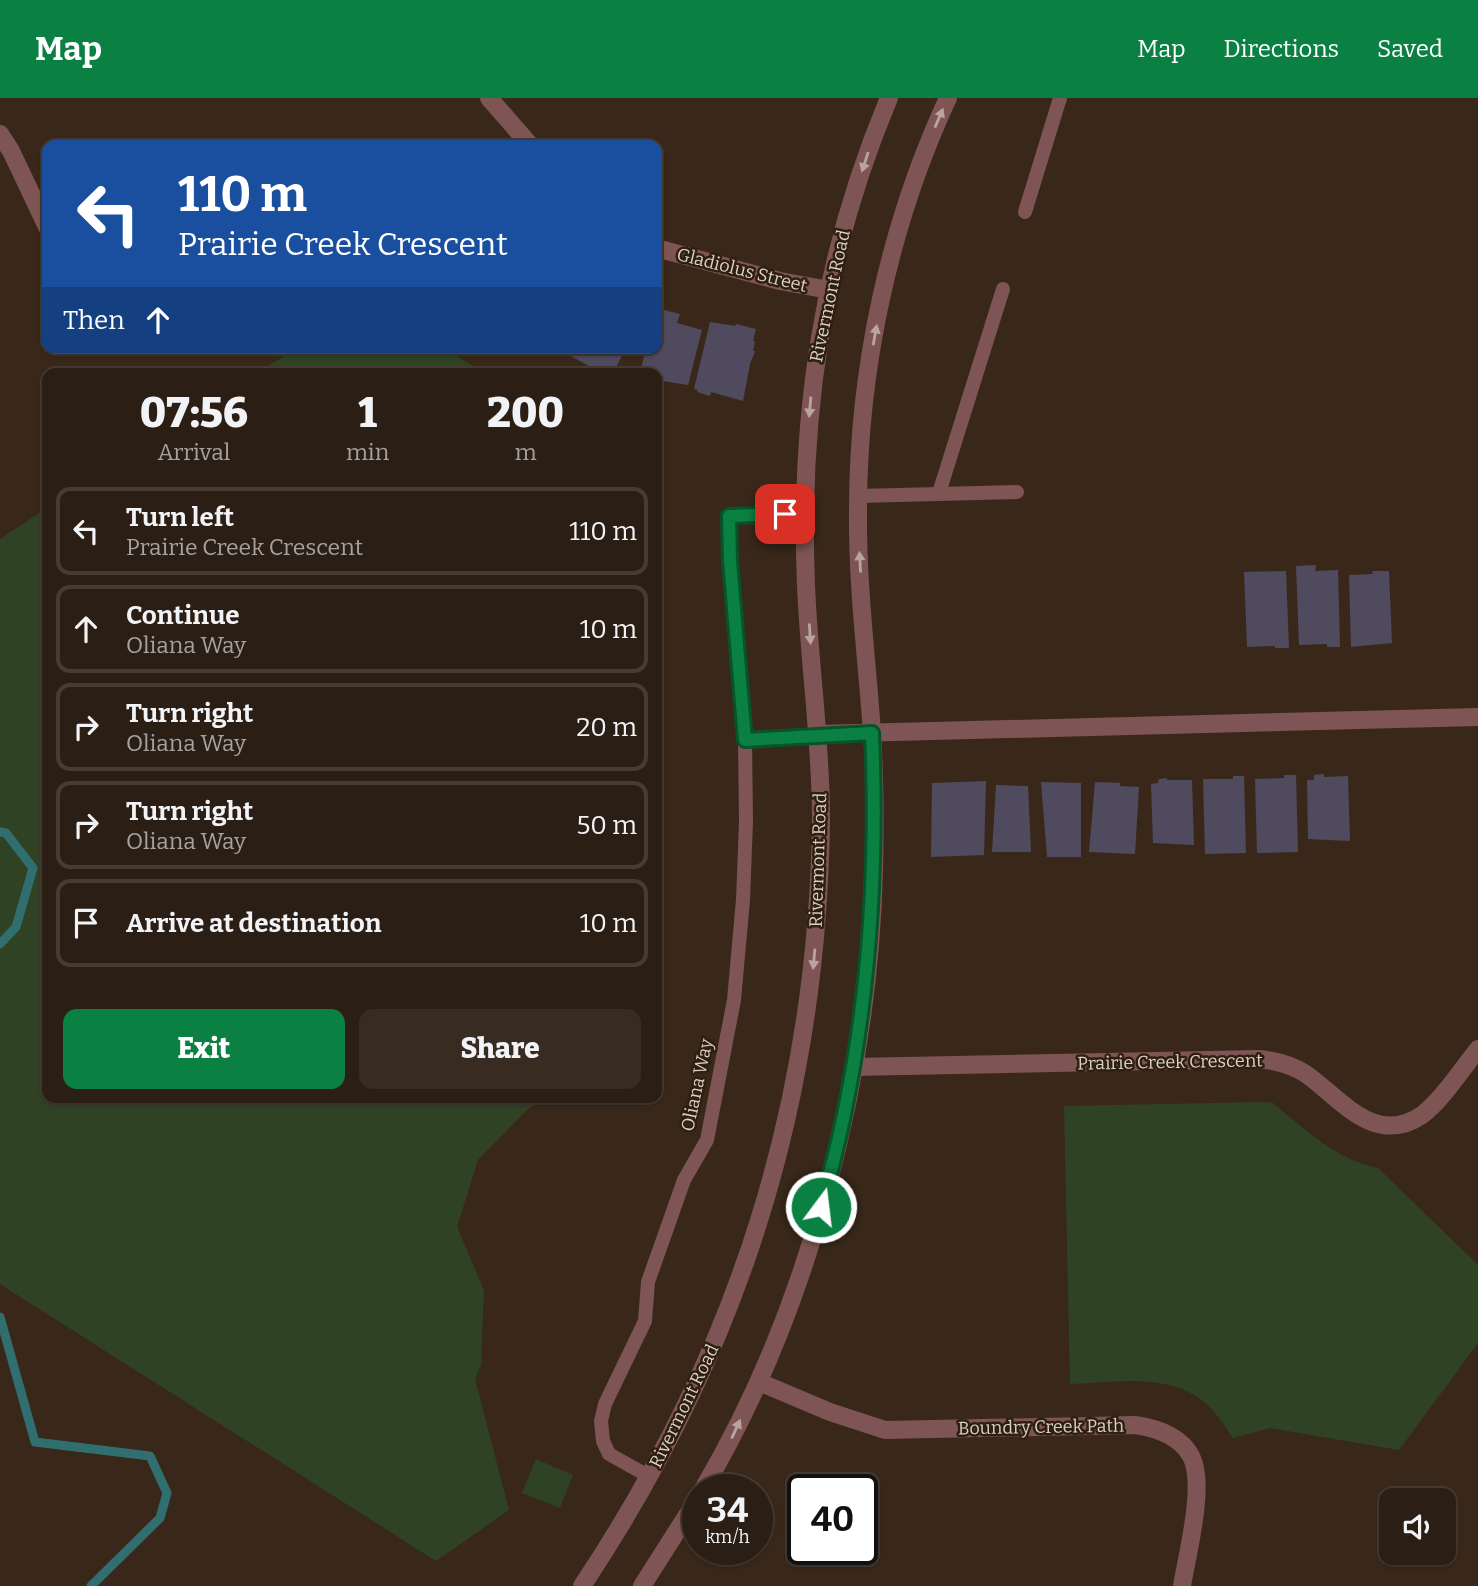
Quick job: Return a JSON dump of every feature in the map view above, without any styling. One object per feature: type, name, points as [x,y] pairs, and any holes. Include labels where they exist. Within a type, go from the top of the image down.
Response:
[{"type":"street","points":[[489,98],[526,140]]},
{"type":"street","name":"Rivermont Road","points":[[582,1586],[650,1477],[698,1383],[745,1269],[771,1184],[794,1094],[809,1002],[818,905],[821,815],[818,734],[806,588],[804,514],[813,370],[829,290],[853,197],[889,98]]},
{"type":"street","points":[[712,1474],[759,1382],[789,1304],[812,1236],[838,1140],[853,1067],[863,1002],[874,869],[872,733],[860,575],[858,496],[869,372],[884,289],[907,204],[948,98]]},
{"type":"street","points":[[0,134],[42,216]]},
{"type":"street","name":"Gladiolus Street","points":[[662,250],[767,278],[829,290]]},
{"type":"street","points":[[818,734],[1478,717]]},
{"type":"street","name":"Prairie Creek Crescent","points":[[853,1067],[1260,1059],[1293,1067],[1356,1114],[1371,1123],[1388,1126],[1407,1123],[1422,1114],[1478,1049]]},
{"type":"street","name":"Boundry Creek Path","points":[[759,1382],[830,1412],[884,1430],[1135,1425],[1165,1433],[1191,1456],[1195,1473],[1194,1514],[1182,1586]]},
{"type":"street","points":[[642,1586],[682,1522]]},
{"type":"lane","points":[[1025,212],[1060,98]]},
{"type":"lane","points":[[939,493],[1003,289]]},
{"type":"lane","points":[[858,496],[1017,492]]},
{"type":"lane","name":"Oliana Way","points":[[650,1477],[609,1454],[603,1441],[601,1421],[605,1404],[645,1321],[648,1282],[684,1180],[707,1140],[735,988],[743,900],[745,740],[730,561],[729,516],[804,514]]},
{"type":"lane","points":[[745,740],[818,734]]},
{"type":"green space","points":[[287,354],[454,354],[476,368],[266,368]]},
{"type":"green space","points":[[42,511],[42,1103],[536,1103],[478,1160],[457,1227],[484,1290],[481,1365],[475,1379],[509,1510],[436,1561],[0,1284],[0,539]]},
{"type":"green space","points":[[1273,1103],[1335,1151],[1378,1168],[1478,1265],[1478,1343],[1399,1450],[1270,1428],[1233,1438],[1217,1416],[1197,1397],[1168,1385],[1135,1381],[1070,1384],[1064,1106]]},
{"type":"green space","points":[[536,1459],[573,1475],[560,1508],[522,1493]]},
{"type":"building","points":[[662,310],[680,314],[677,323],[702,330],[688,385],[663,381],[662,384],[662,368],[641,368],[645,354],[662,354]]},
{"type":"building","points":[[710,322],[756,329],[753,341],[755,351],[743,401],[711,392],[710,396],[694,389]]},
{"type":"building","points":[[567,354],[623,354],[616,368],[593,368]]},
{"type":"building","points":[[1316,565],[1315,571],[1338,570],[1340,647],[1327,647],[1327,644],[1299,645],[1296,566]]},
{"type":"building","points":[[1286,571],[1289,648],[1247,647],[1244,572]]},
{"type":"building","points":[[1372,571],[1389,571],[1392,643],[1351,647],[1349,575],[1373,574]]},
{"type":"building","points":[[1324,774],[1324,777],[1348,776],[1350,841],[1308,839],[1307,780],[1314,780],[1314,775]]},
{"type":"building","points":[[1284,775],[1296,775],[1298,852],[1257,853],[1255,779],[1284,778]]},
{"type":"building","points":[[1233,776],[1244,776],[1246,853],[1205,854],[1203,779],[1233,779]]},
{"type":"building","points":[[1167,778],[1192,780],[1194,845],[1153,843],[1151,784]]},
{"type":"building","points":[[986,781],[984,855],[931,857],[932,783]]},
{"type":"building","points":[[1041,782],[1081,783],[1081,857],[1047,857]]},
{"type":"building","points":[[1095,782],[1139,787],[1135,854],[1089,852]]},
{"type":"building","points":[[996,785],[1028,786],[1031,852],[992,852]]},
{"type":"waterway","points":[[0,832],[6,833],[33,868],[16,927],[0,944]]},
{"type":"waterway","points":[[0,1317],[35,1442],[150,1456],[167,1493],[160,1518],[91,1586]]},
{"type":"route","points":[[785,514],[729,516],[730,561],[745,740],[872,733],[874,869],[863,1002],[853,1067],[821,1207]]}]
